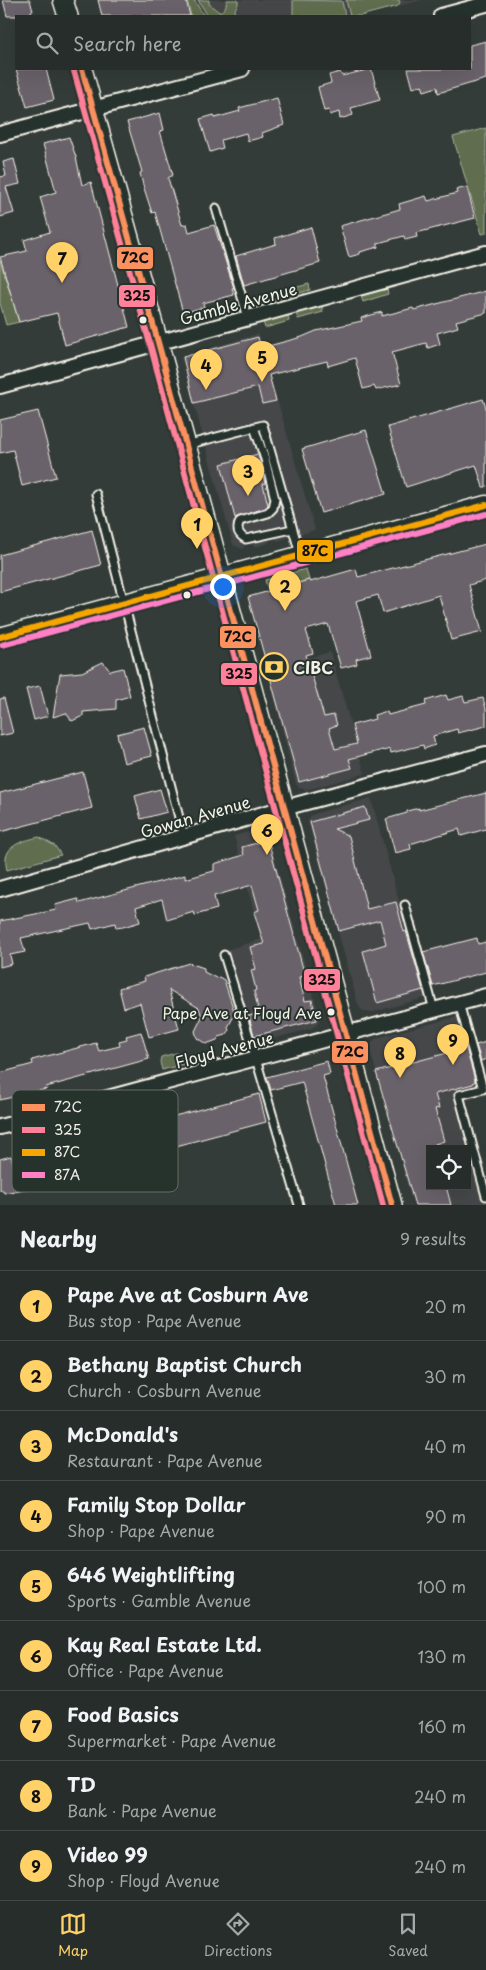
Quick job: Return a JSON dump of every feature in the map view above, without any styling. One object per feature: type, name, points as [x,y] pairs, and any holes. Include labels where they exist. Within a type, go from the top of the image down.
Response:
[{"type":"main road","points":[[63,0],[68,15]]},
{"type":"main road","points":[[82,70],[392,1205]]},
{"type":"street","points":[[445,15],[486,4]]},
{"type":"street","points":[[1,130],[92,109],[238,70]]},
{"type":"street","name":"Gamble Avenue","points":[[0,386],[486,253]]},
{"type":"street","points":[[0,637],[300,554],[486,506]]},
{"type":"street","name":"Gowan Avenue","points":[[0,889],[284,808],[486,754]]},
{"type":"street","name":"Floyd Avenue","points":[[136,1090],[486,996]]},
{"type":"lane","points":[[216,208],[248,318]]},
{"type":"lane","points":[[186,445],[263,425],[300,554]]},
{"type":"lane","points":[[254,427],[275,500],[273,508],[268,513],[240,521],[238,532],[241,537],[246,539],[292,529]]},
{"type":"lane","points":[[96,494],[184,838]]},
{"type":"lane","points":[[405,905],[434,1010]]},
{"type":"lane","points":[[224,955],[299,1205]]},
{"type":"lane","points":[[459,1004],[483,1089],[459,1096],[486,1196]]},
{"type":"shaded area","points":[[187,0],[422,0],[364,15],[191,15]]},
{"type":"shaded area","points":[[258,334],[315,530],[277,541],[275,538],[269,540],[269,543],[255,547],[252,544],[245,545],[243,549],[233,545],[181,357]]},
{"type":"shaded area","points":[[330,652],[365,774],[306,790],[299,788],[296,784],[267,669]]},
{"type":"shaded area","points":[[371,798],[399,901],[408,899],[435,995],[370,1013],[361,1010],[357,1001],[308,822],[310,816],[317,813]]},
{"type":"shaded area","points":[[262,830],[268,835],[320,1018],[317,1025],[310,1029],[256,1043],[226,950],[261,939],[234,836]]},
{"type":"shaded area","points":[[467,1014],[486,1082],[486,1095],[464,1101],[486,1179],[486,1205],[413,1205],[370,1050],[371,1044],[375,1039]]},
{"type":"green space","points":[[187,0],[194,0],[203,15],[191,15]]},
{"type":"green space","points":[[198,0],[209,0],[209,4],[219,12],[225,8],[227,0],[238,0],[234,11],[236,15],[207,15]]},
{"type":"green space","points":[[293,0],[342,1],[345,15],[293,15]]},
{"type":"green space","points":[[346,0],[399,0],[400,2],[398,6],[364,15],[350,15]]},
{"type":"green space","points":[[486,128],[486,233],[482,234],[453,137]]},
{"type":"green space","points":[[0,260],[19,322],[6,325],[0,303]]},
{"type":"green space","points":[[309,284],[310,290],[288,296],[286,290]]},
{"type":"green space","points":[[387,289],[388,294],[363,302],[361,296]]},
{"type":"green space","points":[[279,292],[281,298],[259,303],[257,298]]},
{"type":"green space","points":[[322,306],[323,312],[298,319],[296,313]]},
{"type":"green space","points":[[288,315],[289,321],[265,328],[263,322]]},
{"type":"green space","points":[[306,569],[309,580],[268,591],[265,580]]},
{"type":"green space","points":[[39,837],[55,846],[61,855],[7,870],[7,855],[10,850],[26,840]]},
{"type":"green space","points":[[176,1053],[187,1060],[188,1063],[162,1070],[161,1057]]},
{"type":"building","points":[[3,0],[30,0],[33,11],[31,11],[32,15],[7,16]]},
{"type":"building","points":[[98,0],[186,0],[190,15],[102,15]]},
{"type":"building","points":[[486,41],[486,79],[438,93],[437,87],[424,91],[422,85],[413,88],[408,70],[471,70],[471,45]]},
{"type":"building","points":[[16,70],[46,70],[54,100],[27,107]]},
{"type":"building","points":[[371,70],[380,100],[351,108],[353,115],[340,119],[339,112],[330,115],[329,110],[324,111],[318,87],[331,83],[329,75],[340,72],[342,76]]},
{"type":"building","points":[[277,98],[284,125],[262,133],[263,137],[248,141],[246,133],[221,140],[223,148],[210,152],[200,119],[214,115],[215,118],[240,111],[239,108]]},
{"type":"building","points":[[160,113],[164,130],[160,131],[173,175],[168,178],[182,225],[187,224],[189,232],[214,225],[234,288],[232,288],[234,295],[203,303],[204,307],[183,313],[155,212],[152,213],[143,185],[140,173],[142,172],[127,122]]},
{"type":"building","points":[[69,137],[76,157],[82,185],[91,182],[129,327],[65,345],[57,313],[19,322],[0,257],[27,251],[24,240],[50,232],[40,197],[56,192],[43,144]]},
{"type":"building","points":[[14,159],[20,184],[6,187],[14,213],[0,217],[0,177],[6,176],[3,162]]},
{"type":"building","points":[[467,187],[475,218],[416,233],[417,237],[405,240],[404,236],[378,243],[378,247],[349,257],[340,226],[400,209],[399,204],[426,196],[428,201],[457,193],[456,190]]},
{"type":"building","points":[[311,227],[320,263],[244,285],[236,256],[276,244],[275,238]]},
{"type":"building","points":[[486,291],[486,313],[456,321],[458,327],[437,333],[440,344],[428,348],[426,343],[392,352],[401,384],[376,390],[374,386],[363,389],[355,358],[328,366],[327,361],[269,375],[276,401],[262,404],[258,387],[194,403],[183,357],[258,337],[261,348],[302,337],[316,331],[362,321],[361,318],[382,312],[382,316],[413,308],[414,310]]},
{"type":"building","points":[[483,399],[486,408],[486,487],[483,487],[476,465],[406,487],[388,427]]},
{"type":"building","points":[[38,411],[56,477],[22,486],[13,450],[0,453],[0,420]]},
{"type":"building","points":[[366,430],[386,494],[321,513],[302,449]]},
{"type":"building","points":[[258,454],[268,505],[265,508],[235,518],[221,464]]},
{"type":"building","points":[[92,530],[101,565],[0,592],[0,555]]},
{"type":"building","points":[[486,544],[486,580],[469,585],[482,632],[451,640],[439,595],[383,613],[378,595],[356,601],[371,655],[356,659],[357,664],[341,668],[328,624],[306,630],[313,653],[306,655],[324,717],[334,715],[337,725],[329,728],[335,749],[357,744],[352,725],[375,719],[374,715],[387,711],[388,715],[426,705],[425,701],[446,695],[448,700],[463,696],[465,702],[483,698],[486,709],[486,726],[458,733],[457,729],[433,736],[435,745],[424,749],[423,745],[391,753],[390,749],[349,759],[352,768],[299,782],[248,597],[356,569],[358,577]]},
{"type":"building","points":[[103,662],[110,671],[123,668],[130,696],[116,700],[116,709],[83,712],[83,716],[72,721],[66,713],[53,717],[60,674],[82,672]]},
{"type":"building","points":[[40,686],[48,716],[34,720],[26,689]]},
{"type":"building","points":[[4,698],[13,733],[0,736],[0,699]]},
{"type":"building","points":[[144,727],[152,756],[124,763],[117,734]]},
{"type":"building","points":[[83,772],[92,808],[0,832],[0,793]]},
{"type":"building","points":[[160,789],[167,812],[141,819],[135,796]]},
{"type":"building","points":[[486,793],[486,829],[461,836],[459,829],[410,844],[411,849],[395,853],[386,819],[407,813],[407,811],[419,808],[419,810]]},
{"type":"building","points":[[365,807],[369,820],[334,829],[349,836],[367,909],[396,902],[423,990],[377,1003],[363,951],[386,944],[380,920],[339,931],[310,822]]},
{"type":"building","points":[[268,840],[305,976],[299,977],[305,1001],[312,1000],[317,1020],[254,1036],[249,1016],[259,1013],[251,970],[256,969],[250,947],[264,944],[254,912],[259,910],[252,885],[214,896],[217,909],[195,915],[194,912],[167,920],[162,899],[136,907],[140,922],[123,927],[116,928],[115,923],[92,929],[90,923],[21,938],[25,952],[10,955],[12,964],[0,967],[0,921],[56,910],[55,905],[78,899],[79,903],[185,875],[185,879],[214,871],[214,864],[244,855],[242,847]]},
{"type":"building","points":[[477,938],[478,944],[486,942],[486,972],[433,986],[423,952]]},
{"type":"building","points":[[189,963],[204,968],[204,972],[224,980],[235,1014],[228,1027],[229,1031],[226,1035],[206,1044],[197,1038],[195,1031],[202,1017],[199,1008],[169,990],[179,1029],[149,1037],[140,1003],[124,1008],[119,988],[145,981],[144,977]]},
{"type":"building","points":[[141,1032],[149,1059],[46,1087],[47,1089],[43,1090],[12,1090],[12,1097],[0,1100],[0,1073],[33,1064],[32,1060],[96,1043],[99,1051],[120,1046],[119,1041],[127,1039],[126,1036]]},
{"type":"building","points":[[486,1042],[486,1059],[481,1061],[476,1045]]},
{"type":"building","points":[[466,1048],[475,1080],[473,1084],[435,1094],[439,1108],[435,1109],[444,1141],[435,1145],[426,1145],[426,1190],[447,1190],[451,1205],[415,1205],[376,1072]]},
{"type":"building","points":[[327,1061],[330,1074],[323,1076],[358,1205],[336,1205],[302,1082],[271,1090],[267,1077]]},
{"type":"building","points":[[259,1094],[266,1122],[178,1146],[178,1115]]},
{"type":"building","points":[[11,1156],[12,1191],[4,1193],[3,1190],[0,1190],[0,1159]]},
{"type":"transit line","name":"72C","points":[[82,70],[392,1205]]},
{"type":"transit line","name":"325","points":[[74,71],[150,344],[383,1205]]},
{"type":"transit line","name":"87C","points":[[0,637],[486,505]]},
{"type":"transit line","name":"87A","points":[[2,645],[486,514]]},
{"type":"place","name":"Food Basics","points":[[62,283]]},
{"type":"place","name":"646 Weightlifting","points":[[262,382]]},
{"type":"place","name":"Family Stop Dollar","points":[[206,390]]},
{"type":"place","name":"McDonald's","points":[[248,496]]},
{"type":"place","name":"Pape Ave at Cosburn Ave","points":[[197,549]]},
{"type":"place","name":"Bethany Baptist Church","points":[[285,611]]},
{"type":"place","name":"CIBC","points":[[274,667]]},
{"type":"place","name":"Kay Real Estate Ltd.","points":[[267,855]]},
{"type":"place","name":"Pape Ave at Floyd Ave","points":[[331,1012]]},
{"type":"place","name":"Video 99","points":[[453,1065]]},
{"type":"place","name":"TD","points":[[400,1078]]}]
